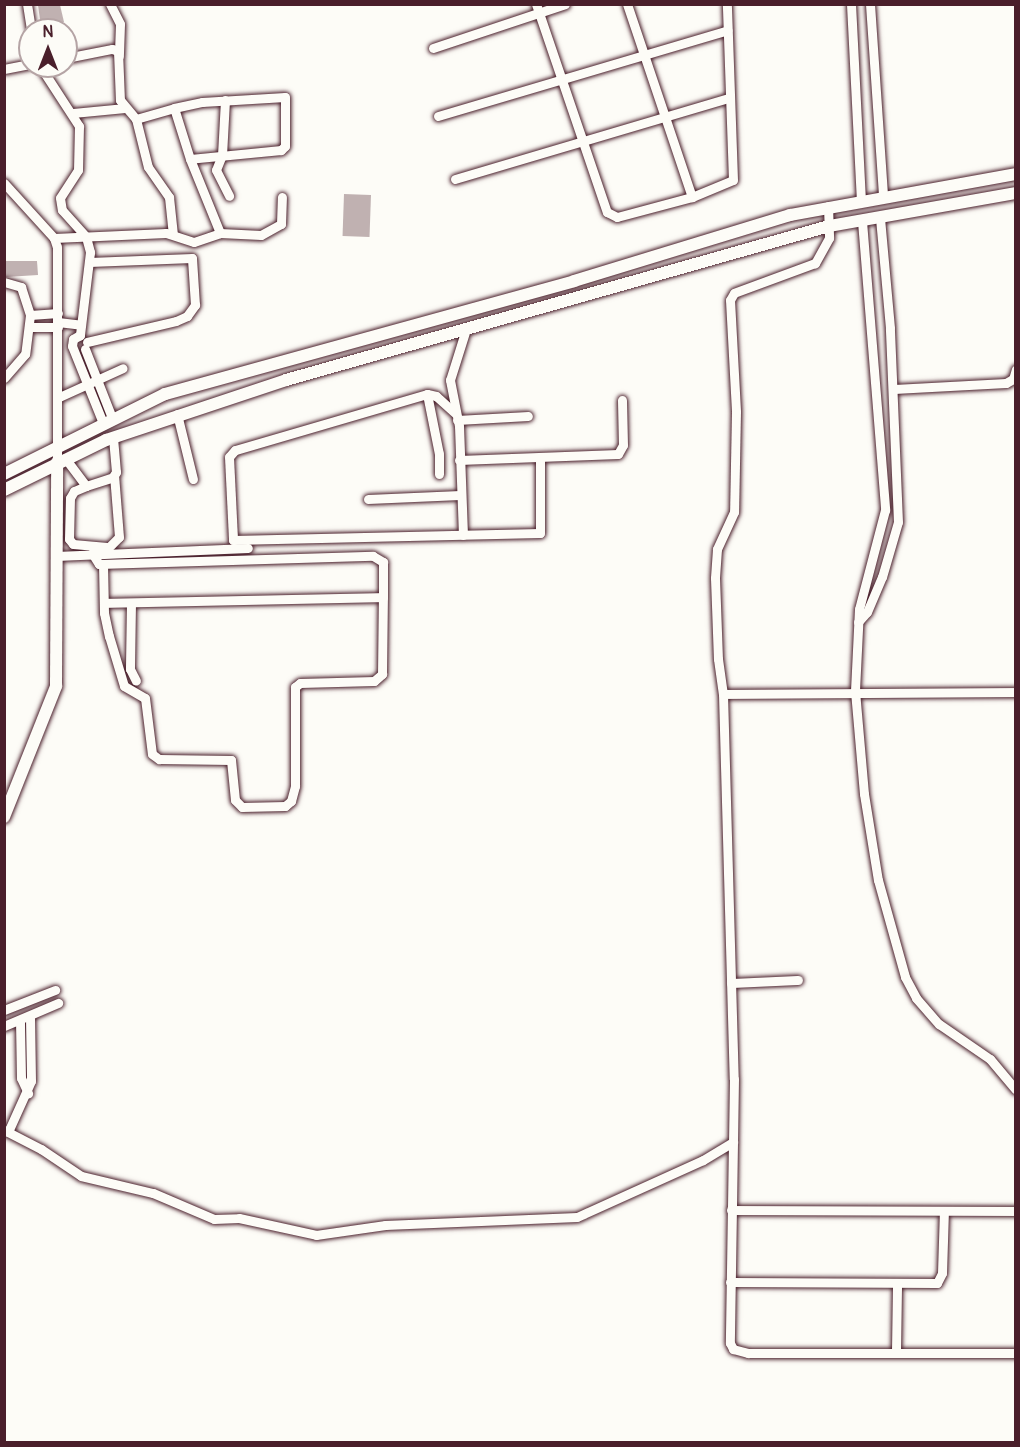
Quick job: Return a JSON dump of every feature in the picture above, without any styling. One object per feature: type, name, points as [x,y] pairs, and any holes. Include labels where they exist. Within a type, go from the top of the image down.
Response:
[{"type":"street","points":[[110,4],[120,24],[119,96],[125,108],[135,118],[148,167],[169,197],[173,233]]},
{"type":"street","points":[[433,48],[537,8],[565,4]]},
{"type":"street","points":[[627,4],[692,197]]},
{"type":"street","points":[[537,8],[610,215],[692,197],[733,180],[727,4]]},
{"type":"street","points":[[851,4],[861,201]]},
{"type":"street","points":[[870,4],[883,197]]},
{"type":"street","points":[[438,116],[561,77],[728,30]]},
{"type":"street","points":[[78,56],[112,49],[119,56]]},
{"type":"street","points":[[48,78],[73,113],[79,126],[78,170],[60,198],[62,210],[86,237],[89,262],[81,325],[82,344],[93,382],[108,420]]},
{"type":"street","points":[[135,118],[174,108],[225,100],[285,97],[285,146],[281,150],[190,159]]},
{"type":"street","points":[[455,179],[665,115],[729,98]]},
{"type":"street","points":[[225,100],[222,156],[216,174],[229,196]]},
{"type":"street","points":[[73,113],[125,108]]},
{"type":"street","points":[[174,108],[190,159],[220,233]]},
{"type":"street","points":[[4,474],[108,420],[165,394],[828,206],[1016,174]]},
{"type":"street","points":[[4,183],[54,238],[58,320],[57,446],[61,460],[56,556],[56,686],[4,817]]},
{"type":"street","points":[[4,490],[61,460],[113,437],[177,414],[829,226],[1016,193]]},
{"type":"street","points":[[186,241],[220,233],[261,235],[278,229],[282,197]]},
{"type":"street","points":[[828,206],[829,226],[826,249],[815,263],[734,293],[730,300],[736,400],[735,496],[732,522],[717,549],[715,571],[718,659],[723,694],[731,982],[733,1143],[730,1282],[733,1349],[748,1353],[896,1351],[1016,1353]]},
{"type":"street","points":[[858,622],[867,612],[882,577],[898,522],[894,388],[880,218]]},
{"type":"street","points":[[862,221],[885,510],[858,622],[855,692],[864,794],[878,880],[905,977],[916,998],[939,1024],[990,1059],[1016,1090]]},
{"type":"street","points":[[54,238],[173,233],[186,241],[192,258],[195,305],[187,316],[137,333],[82,344]]},
{"type":"street","points":[[89,262],[192,258]]},
{"type":"street","points":[[4,282],[21,287],[30,315],[25,354],[4,378]]},
{"type":"street","points":[[30,315],[81,325]]},
{"type":"street","points":[[29,327],[58,320]]},
{"type":"street","points":[[463,535],[457,417],[450,380],[465,332]]},
{"type":"street","points":[[57,398],[123,368]]},
{"type":"street","points":[[894,388],[1006,383],[1013,379],[1016,369]]},
{"type":"street","points":[[427,394],[440,454],[440,474]]},
{"type":"street","points":[[528,416],[457,417],[436,396],[427,394],[232,452],[229,466],[231,537],[238,542],[542,532],[540,459]]},
{"type":"street","points":[[459,459],[540,459],[618,454],[623,445],[622,400]]},
{"type":"street","points":[[177,414],[193,479]]},
{"type":"street","points":[[92,553],[97,563],[103,564],[373,556],[383,562],[381,676],[368,681],[300,683],[295,687],[295,786],[291,801],[285,806],[245,808],[234,800],[231,760],[159,759],[152,754],[145,698],[124,686],[104,603],[103,564],[107,550],[119,537],[113,437]]},
{"type":"street","points":[[61,460],[86,486]]},
{"type":"street","points":[[107,550],[74,544],[69,539],[70,498],[74,491],[114,476]]},
{"type":"street","points":[[368,499],[460,495]]},
{"type":"street","points":[[56,556],[107,550],[253,548]]},
{"type":"street","points":[[104,603],[384,597]]},
{"type":"street","points":[[131,603],[130,669],[136,681]]},
{"type":"street","points":[[723,694],[1016,692]]},
{"type":"street","points":[[731,982],[798,980]]},
{"type":"street","points":[[28,1093],[21,1078],[12,1023],[4,1011],[55,990]]},
{"type":"street","points":[[12,1023],[58,1003]]},
{"type":"street","points":[[30,1016],[31,1081],[28,1093],[6,1131],[81,1176],[153,1192],[214,1219],[239,1218],[316,1236],[386,1225],[577,1217],[703,1160],[733,1143]]},
{"type":"street","points":[[731,1210],[1016,1211]]},
{"type":"street","points":[[730,1282],[933,1284],[941,1279],[944,1211]]},
{"type":"street","points":[[896,1351],[897,1284]]},
{"type":"shaded area","points":[[38,5],[60,5],[63,18],[40,18]]},
{"type":"shaded area","points":[[344,194],[371,195],[370,237],[343,236]]},
{"type":"shaded area","points":[[6,261],[37,261],[38,275],[6,277]]}]
